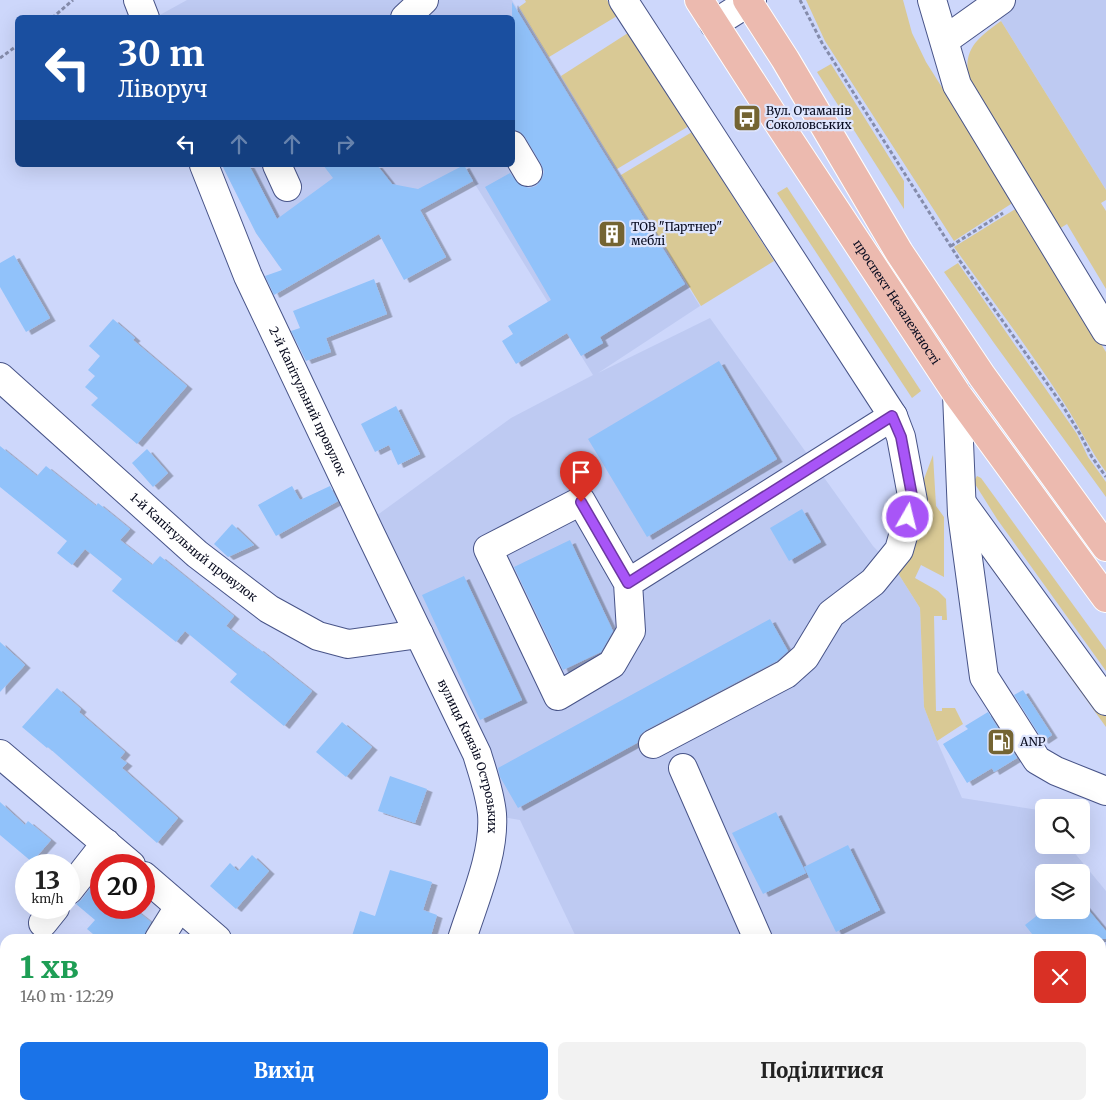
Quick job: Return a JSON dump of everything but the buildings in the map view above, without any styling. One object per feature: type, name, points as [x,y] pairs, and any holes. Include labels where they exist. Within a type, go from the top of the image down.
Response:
[{"type":"main road","name":"проспект Незалежності","points":[[699,0],[857,244],[958,394],[1106,598]]},
{"type":"main road","points":[[749,1],[899,252],[982,376],[1106,547]]},
{"type":"street","points":[[138,0],[144,15]]},
{"type":"street","points":[[408,15],[425,0],[434,15]]},
{"type":"street","points":[[623,0],[892,416],[901,437],[913,501],[899,550],[873,582],[831,614],[805,657],[786,674],[653,744]]},
{"type":"street","points":[[932,0],[957,85],[1106,331]]},
{"type":"street","points":[[944,40],[1001,0]]},
{"type":"street","points":[[714,24],[749,1]]},
{"type":"street","points":[[515,150],[528,172]]},
{"type":"street","name":"2-й Капітульний провулок","points":[[205,167],[248,276],[419,634]]},
{"type":"street","name":"1-й Капітульний провулок","points":[[0,377],[197,554],[270,609],[318,636],[348,644],[419,634]]},
{"type":"street","points":[[958,394],[962,502],[984,678],[1037,760],[1056,772],[1106,791]]},
{"type":"street","points":[[628,583],[892,416]]},
{"type":"street","points":[[581,502],[628,583],[631,631],[612,664],[558,696],[488,549],[581,502]]},
{"type":"street","points":[[962,502],[1106,701]]},
{"type":"street","name":"вулиця Князів Острозьких","points":[[419,634],[477,754],[489,792],[492,817],[487,859],[464,934]]},
{"type":"street","points":[[0,754],[118,854]]},
{"type":"street","points":[[683,768],[756,934]]},
{"type":"street","points":[[80,876],[106,843]]},
{"type":"street","points":[[155,886],[211,934]]},
{"type":"street","points":[[162,934],[179,907]]},
{"type":"path","points":[[56,15],[73,0]]},
{"type":"path","points":[[800,0],[822,44],[951,246],[1061,403],[1092,457],[1106,477]]},
{"type":"path","points":[[0,58],[15,47]]},
{"type":"path","points":[[951,246],[1026,199]]},
{"type":"shaded area","points":[[187,0],[512,0],[600,147],[700,306],[598,373],[710,318],[873,546],[896,570],[920,608],[924,707],[962,798],[1035,810],[1035,854],[1075,854],[1084,864],[1035,864],[1035,919],[1090,919],[1090,872],[1106,891],[1106,934],[575,934],[520,820],[502,817],[376,516],[511,418],[593,375],[473,181],[351,250],[335,228],[279,266],[256,233],[223,167],[515,167],[515,15],[160,15]]},
{"type":"shaded area","points":[[525,0],[607,0],[617,16],[549,57],[519,7],[526,2]]},
{"type":"shaded area","points":[[806,0],[903,0],[912,33],[926,62],[1014,202],[954,241],[825,41]]},
{"type":"shaded area","points":[[988,0],[1106,0],[1106,190],[1001,21]]},
{"type":"shaded area","points":[[1001,21],[1106,190],[1106,200],[1101,203],[1106,211],[1106,289],[1067,224],[1059,229],[969,78],[967,68],[970,51],[979,38]]},
{"type":"shaded area","points":[[628,33],[689,126],[617,169],[561,76]]},
{"type":"shaded area","points":[[831,64],[904,181],[904,209],[817,72]]},
{"type":"shaded area","points":[[692,132],[774,261],[701,306],[621,175]]},
{"type":"shaded area","points":[[787,187],[921,391],[912,398],[777,193]]},
{"type":"shaded area","points":[[1017,208],[1106,352],[1106,472],[1051,383],[954,247]]},
{"type":"shaded area","points":[[958,263],[1077,434],[1088,457],[1106,482],[1106,497],[944,272]]},
{"type":"shaded area","points":[[933,455],[936,506],[944,517],[944,577],[921,565],[915,578],[938,591],[946,599],[947,620],[942,620],[942,616],[934,616],[936,711],[942,711],[942,708],[955,708],[963,724],[937,741],[924,707],[920,608],[896,570],[915,503]]},
{"type":"shaded area","points":[[977,476],[981,478],[1106,650],[1106,671],[997,519],[975,484],[974,481]]},
{"type":"shaded area","points":[[980,550],[1106,712],[1106,727],[981,554]]},
{"type":"place","name":"Вул. Отаманів Соколовських","points":[[747,118]]},
{"type":"place","name":"ТОВ \"Партнер\" меблі","points":[[612,234]]},
{"type":"place","name":"ANP","points":[[1001,742]]},
{"type":"route","points":[[581,502],[628,583],[892,416],[901,437],[913,501],[908,517]]}]
